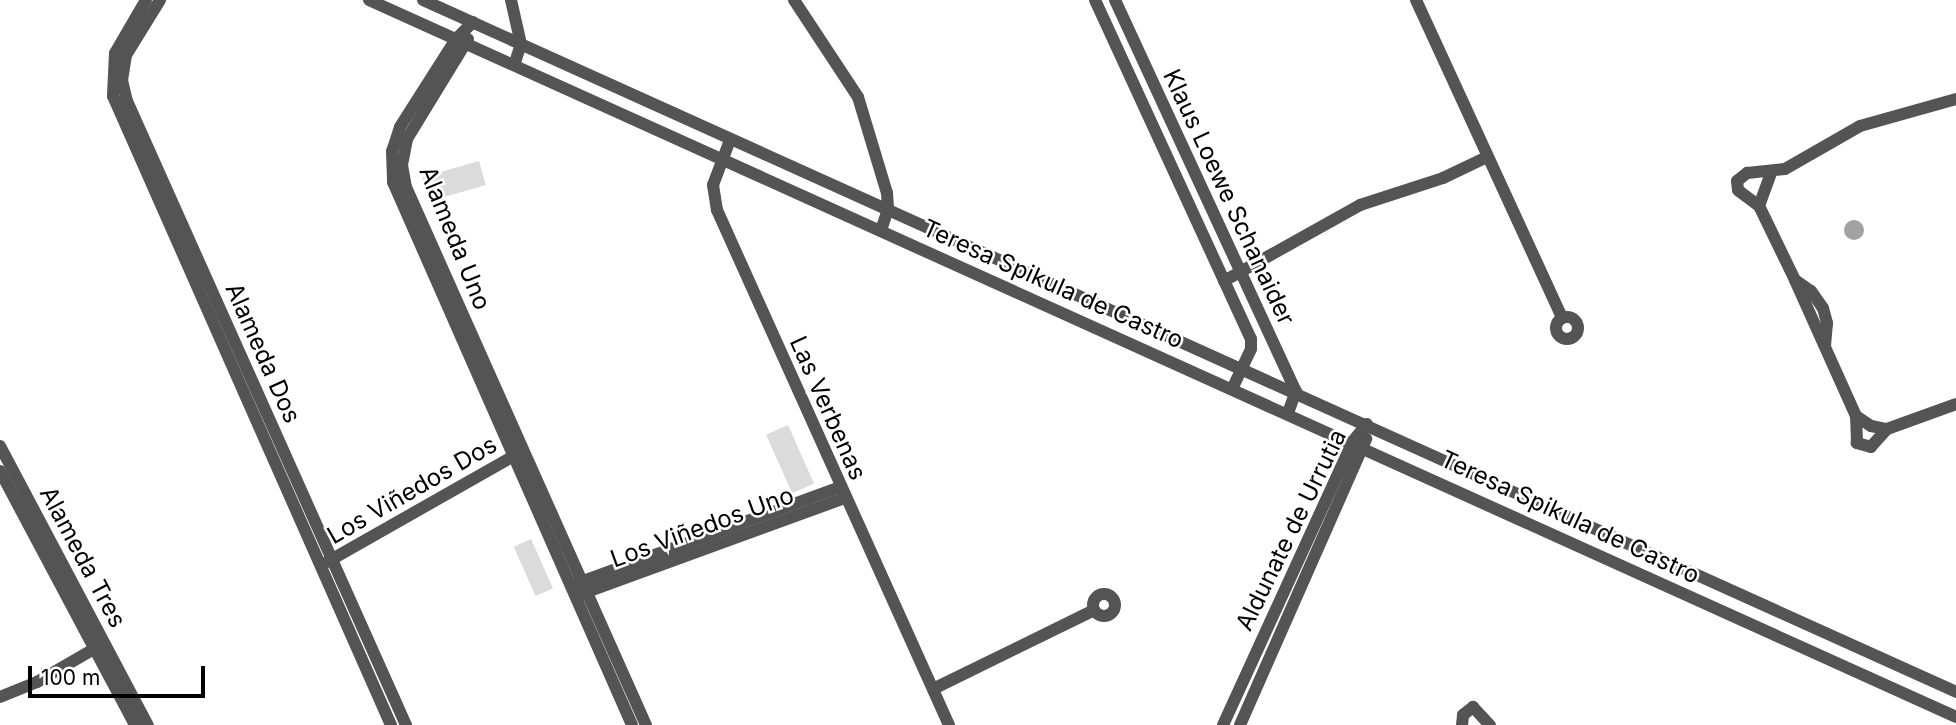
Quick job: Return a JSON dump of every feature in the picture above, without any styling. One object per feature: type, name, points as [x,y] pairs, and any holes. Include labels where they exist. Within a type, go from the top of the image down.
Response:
[{"type":"street","name":"Alameda Dos","points":[[146,0],[115,53],[113,96],[398,724]]},
{"type":"street","name":"Alameda Dos","points":[[160,0],[126,55],[124,94],[326,563]]},
{"type":"street","name":"Teresa Spikula de Castro","points":[[369,0],[1353,441],[1956,717]]},
{"type":"street","name":"Teresa Spikula de Castro","points":[[423,0],[1296,391],[1956,692]]},
{"type":"street","points":[[511,0],[521,44],[514,65]]},
{"type":"street","points":[[794,0],[855,90],[884,178],[888,209],[881,230]]},
{"type":"street","name":"Klaus Loewe Schanaider","points":[[1095,0],[1251,339],[1233,387]]},
{"type":"street","name":"Klaus Loewe Schanaider","points":[[1115,0],[1296,391]]},
{"type":"street","points":[[1416,0],[1562,318]]},
{"type":"street","name":"Alameda Uno","points":[[473,22],[400,127],[392,172],[400,202],[585,586],[646,725]]},
{"type":"street","points":[[1887,429],[1876,445],[1863,447],[1856,440],[1856,416],[1825,346],[1827,323],[1823,308],[1811,291],[1795,280],[1759,206],[1738,190],[1737,181],[1748,173],[1771,173],[1800,162],[1860,125],[1956,99]]},
{"type":"street","name":"Las Verbenas","points":[[730,139],[713,186],[717,210],[949,725]]},
{"type":"street","points":[[1224,281],[1360,205],[1443,178],[1487,157]]},
{"type":"street","points":[[1759,206],[1771,173]]},
{"type":"street","points":[[1288,413],[1296,391]]},
{"type":"street","points":[[1856,416],[1871,426],[1887,429],[1956,404]]},
{"type":"street","name":"Aldunate de Urrutia","points":[[1223,725],[1353,441],[1367,424]]},
{"type":"street","name":"Aldunate de Urrutia","points":[[1240,725],[1366,447],[1367,424]]},
{"type":"street","name":"Alameda Tres","points":[[0,446],[135,725]]},
{"type":"street","name":"Los Viñedos Dos","points":[[326,563],[519,453]]},
{"type":"street","name":"Alameda Uno","points":[[519,453],[572,591],[632,725]]},
{"type":"street","name":"Alameda Tres","points":[[0,471],[99,646],[148,725]]},
{"type":"street","name":"Los Viñedos Uno","points":[[572,591],[843,492]]},
{"type":"street","name":"Teresa Spikula de Castro","points":[[1718,608],[1728,589]]},
{"type":"street","points":[[933,689],[1094,610]]},
{"type":"street","points":[[0,697],[37,682],[99,646]]},
{"type":"street","points":[[1462,725],[1462,715],[1473,707],[1490,725]]},
{"type":"shaded area","points":[[479,161],[486,185],[429,201],[422,177]]},
{"type":"shaded area","points":[[1850,220],[1858,220],[1864,230],[1858,240],[1850,240],[1844,234],[1844,226]]},
{"type":"shaded area","points":[[788,425],[814,483],[792,493],[766,435]]},
{"type":"shaded area","points":[[531,539],[553,588],[536,596],[514,547]]}]
